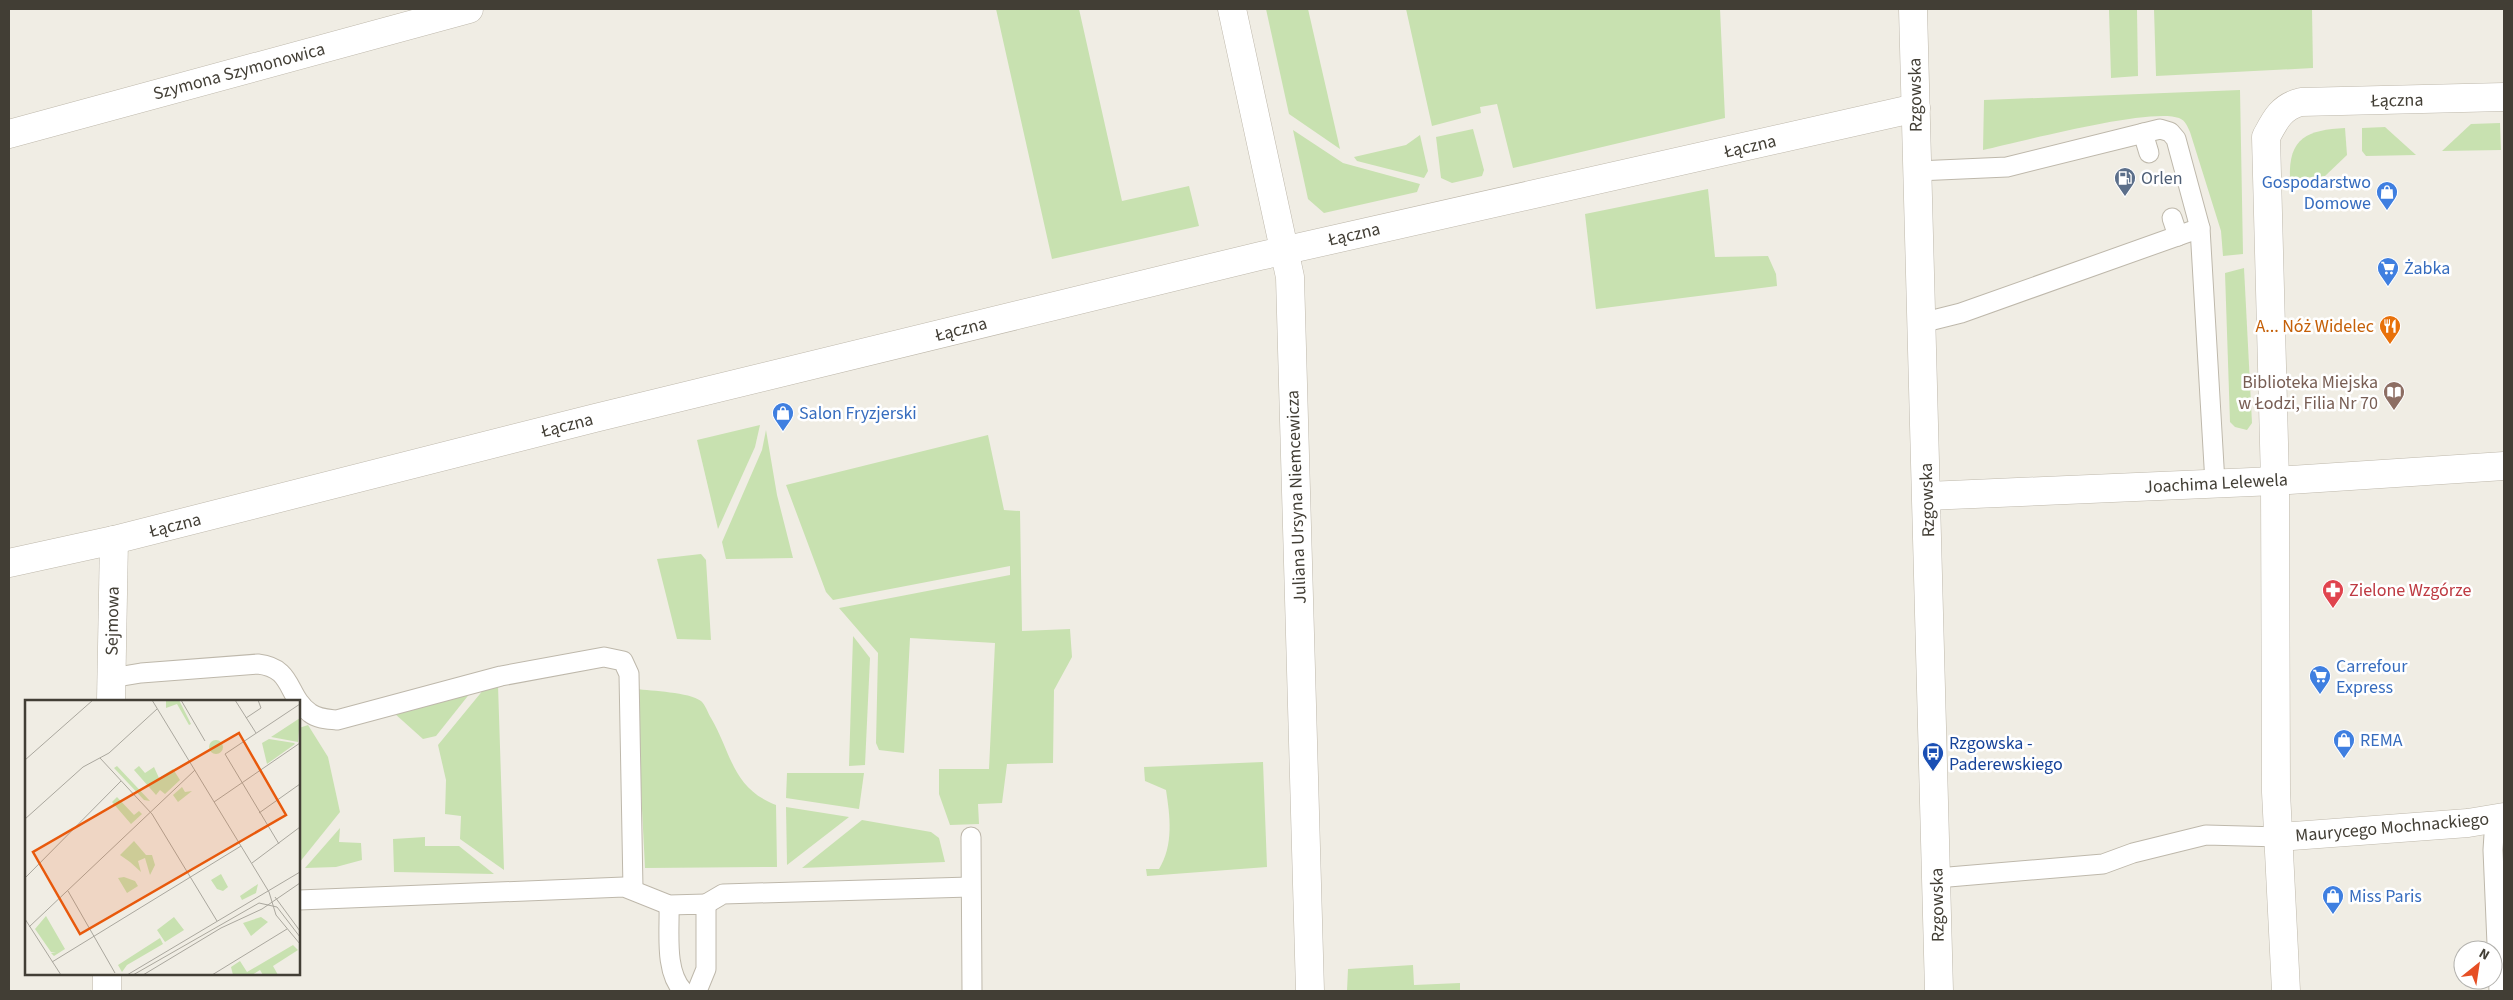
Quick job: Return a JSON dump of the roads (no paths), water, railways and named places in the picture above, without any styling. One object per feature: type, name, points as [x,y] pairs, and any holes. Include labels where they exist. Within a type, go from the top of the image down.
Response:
[{"type":"street","name":"Szymona Szymonowica","points":[[9,134],[469,9]]},
{"type":"street","name":"Juliana Ursyna Niemcewicza","points":[[1232,9],[1290,277],[1310,991]]},
{"type":"street","name":"Rzgowska","points":[[1913,9],[1921,323],[1928,496],[1939,991]]},
{"type":"street","name":"Łączna","points":[[2275,481],[2266,137],[2279,113],[2290,105],[2301,102],[2504,97]]},
{"type":"street","name":"Łączna","points":[[9,563],[114,540],[595,418],[1285,250],[1916,108]]},
{"type":"street","name":"Joachima Lelewela","points":[[1928,496],[2275,481],[2504,466]]},
{"type":"street","points":[[2275,481],[2276,783],[2286,991]]},
{"type":"street","name":"Sejmowa","points":[[111,690],[114,540]]},
{"type":"street","name":"Maurycego Mochnackiego","points":[[2280,837],[2468,823],[2500,818]]},
{"type":"street","points":[[107,975],[107,991]]},
{"type":"lane","points":[[1917,171],[2007,167],[2160,129],[2170,132],[2176,139],[2200,228],[2215,483]]},
{"type":"lane","points":[[2143,133],[2149,154]]},
{"type":"lane","points":[[2172,218],[2178,236]]},
{"type":"lane","points":[[1921,323],[1960,313],[2200,228]]},
{"type":"lane","points":[[300,702],[310,713],[321,718],[337,720],[501,676],[604,657],[623,661],[629,674],[633,889]]},
{"type":"lane","points":[[111,690],[141,673],[258,664],[269,666],[285,676],[299,700]]},
{"type":"lane","points":[[2499,991],[2493,850],[2500,818]]},
{"type":"lane","points":[[1937,878],[2103,864],[2133,852],[2206,835],[2280,837]]},
{"type":"lane","points":[[971,837],[972,991]]},
{"type":"lane","points":[[300,900],[624,887],[669,905],[706,904],[723,894],[970,886]]},
{"type":"lane","points":[[697,991],[706,969],[706,904]]},
{"type":"lane","points":[[669,905],[670,958],[675,981],[683,991]]},
{"type":"place","name":"Orlen","points":[[2125,197]]},
{"type":"place","name":"Gospodarstwo Domowe","points":[[2387,211]]},
{"type":"place","name":"Żabka","points":[[2388,287]]},
{"type":"place","name":"A... Nóż Widelec","points":[[2390,345]]},
{"type":"place","name":"Biblioteka Miejska w Łodzi, Filia Nr 70","points":[[2394,411]]},
{"type":"place","name":"Salon Fryzjerski","points":[[783,432]]},
{"type":"place","name":"Zielone Wzgórze","points":[[2333,609]]},
{"type":"place","name":"Carrefour Express","points":[[2320,695]]},
{"type":"place","name":"REMA","points":[[2344,759]]},
{"type":"place","name":"Rzgowska - Paderewskiego","points":[[1933,772]]},
{"type":"place","name":"Miss Paris","points":[[2333,915]]}]
